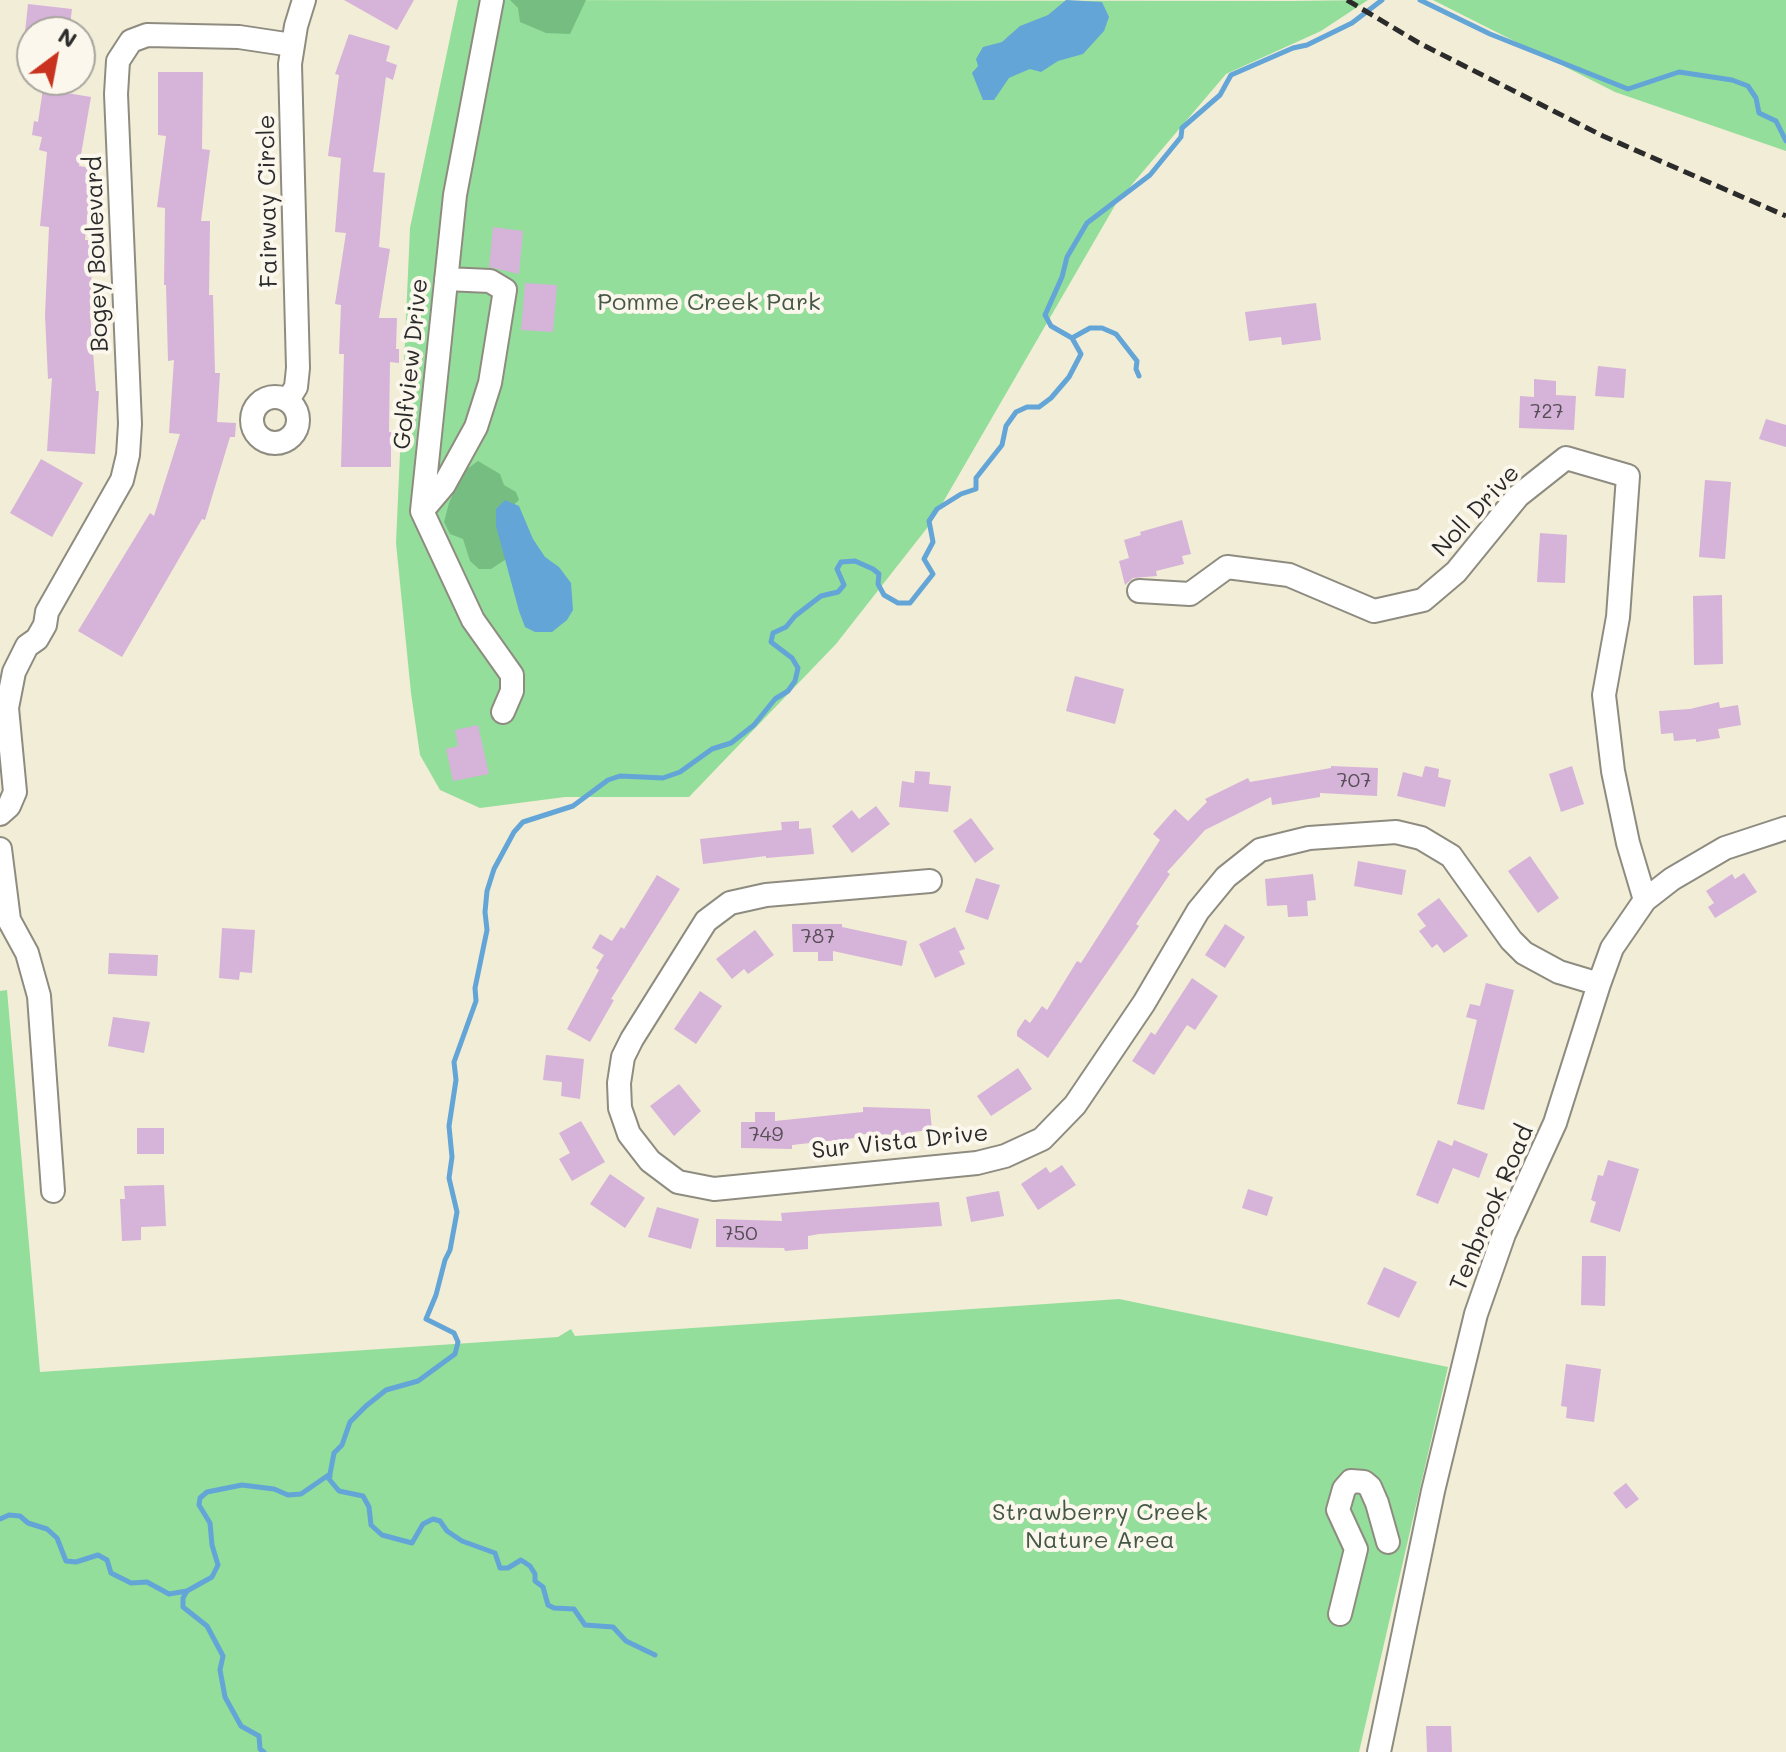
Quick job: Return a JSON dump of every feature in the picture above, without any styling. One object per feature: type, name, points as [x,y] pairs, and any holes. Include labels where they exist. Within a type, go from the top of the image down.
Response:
[{"type":"street","name":"Fairway Circle","points":[[288,400],[298,377],[290,64],[304,0]]},
{"type":"street","name":"Golfview Drive","points":[[422,511],[455,195],[492,0]]},
{"type":"street","name":"Bogey Boulevard","points":[[0,814],[9,806],[15,792],[7,708],[7,667],[27,646],[27,633],[35,619],[47,612],[122,480],[128,455],[130,424],[116,94],[118,61],[131,41],[147,35],[239,37],[292,45]]},
{"type":"street","points":[[446,279],[490,281],[505,290],[490,383],[476,427],[444,485],[422,511],[473,620],[512,675],[512,691],[503,712]]},
{"type":"street","name":"Noll Drive","points":[[1139,591],[1190,594],[1227,567],[1289,575],[1374,611],[1423,600],[1456,572],[1518,496],[1566,458],[1628,476],[1618,617],[1604,695],[1619,800],[1645,900]]},
{"type":"street","name":"Tenbrook Road","points":[[1379,1752],[1420,1552],[1464,1360],[1485,1287],[1510,1222],[1550,1138],[1572,1077],[1599,984],[1619,935],[1645,900],[1697,862],[1740,842],[1786,828]]},
{"type":"street","name":"Sur Vista Drive","points":[[930,881],[766,895],[730,903],[706,921],[623,1057],[619,1083],[620,1108],[629,1134],[650,1161],[678,1182],[714,1189],[977,1163],[1005,1156],[1042,1139],[1075,1105],[1144,1003],[1198,911],[1226,877],[1260,850],[1309,838],[1396,832],[1421,838],[1451,856],[1511,940],[1524,953],[1559,972],[1599,984]]},
{"type":"street","points":[[0,849],[9,920],[27,953],[39,996],[53,1191]]},
{"type":"street","points":[[1340,1614],[1356,1549],[1338,1510],[1344,1489],[1351,1481],[1364,1482],[1370,1487],[1388,1542]]},
{"type":"street","points":[[1356,1549],[1388,1542],[1420,1552]]},
{"type":"green space","name":"Pomme Creek Park","points":[[458,0],[1368,0],[1321,31],[1226,74],[1117,202],[931,523],[836,644],[689,797],[565,797],[480,808],[440,790],[420,755],[396,543],[410,228]]},
{"type":"green space","points":[[510,0],[586,0],[570,34],[546,33],[520,22],[518,8]]},
{"type":"green space","points":[[1433,0],[1786,0],[1786,151],[1615,92]]},
{"type":"green space","points":[[478,461],[500,474],[504,485],[516,492],[519,500],[508,510],[508,558],[491,569],[479,569],[470,561],[463,539],[450,534],[444,522],[463,472]]},
{"type":"green space","name":"Strawberry Creek Nature Area","points":[[7,990],[40,1372],[558,1337],[571,1329],[575,1336],[1119,1299],[1448,1367],[1359,1752],[0,1752],[0,991]]},
{"type":"water","points":[[1066,0],[1102,2],[1109,17],[1104,31],[1083,54],[1058,61],[1041,72],[1030,69],[1009,78],[994,100],[983,100],[972,73],[978,66],[976,59],[983,47],[1002,42],[1020,26],[1048,15]]},
{"type":"water","points":[[505,500],[519,506],[533,539],[545,557],[559,567],[571,583],[573,610],[567,620],[552,632],[535,632],[525,627],[519,611],[496,526],[496,509]]},
{"type":"building","points":[[344,0],[414,0],[397,30]]},
{"type":"building","points":[[28,4],[72,9],[71,16],[27,16]]},
{"type":"building","points":[[349,34],[390,46],[386,61],[397,65],[393,80],[386,77],[373,172],[385,173],[379,247],[390,249],[379,318],[397,318],[396,349],[399,349],[399,363],[390,362],[389,432],[401,432],[401,446],[391,446],[391,467],[341,467],[344,354],[339,354],[341,305],[335,304],[346,233],[335,232],[341,158],[328,156],[339,75],[335,74]]},
{"type":"building","points":[[158,72],[203,72],[202,149],[210,150],[201,221],[210,221],[209,295],[213,295],[215,373],[220,373],[217,422],[236,423],[235,437],[230,437],[205,520],[202,519],[122,657],[78,631],[150,513],[154,516],[180,434],[169,433],[174,360],[168,361],[164,285],[165,208],[157,207],[166,136],[158,135]]},
{"type":"building","points":[[42,96],[91,97],[79,166],[92,168],[85,240],[93,240],[90,313],[96,391],[99,391],[95,454],[47,451],[52,378],[48,379],[45,315],[49,227],[40,226],[47,152],[39,150],[42,137],[32,135],[34,121],[38,122]]},
{"type":"building","points":[[493,227],[523,231],[519,274],[489,267]]},
{"type":"building","points":[[525,283],[557,285],[553,332],[521,330]]},
{"type":"building","points":[[1316,303],[1321,340],[1282,345],[1281,337],[1249,341],[1245,312]]},
{"type":"building","points":[[1598,366],[1626,369],[1624,398],[1595,396]]},
{"type":"building","points":[[1534,379],[1556,381],[1556,395],[1576,396],[1574,430],[1519,428],[1520,396],[1534,397]]},
{"type":"building","points":[[1766,419],[1786,425],[1786,447],[1759,439]]},
{"type":"building","points":[[41,459],[83,483],[52,537],[10,513]]},
{"type":"building","points":[[1705,480],[1731,482],[1725,559],[1699,557]]},
{"type":"building","points":[[1182,520],[1191,554],[1182,556],[1184,564],[1156,571],[1157,576],[1133,578],[1125,585],[1119,561],[1129,558],[1124,540]]},
{"type":"building","points":[[1540,533],[1567,535],[1565,583],[1537,582]]},
{"type":"building","points":[[1722,595],[1723,664],[1694,665],[1693,596]]},
{"type":"building","points":[[1075,676],[1124,689],[1115,724],[1066,711]]},
{"type":"building","points":[[1719,702],[1720,708],[1738,705],[1741,725],[1718,729],[1720,738],[1696,742],[1696,739],[1674,741],[1673,733],[1661,734],[1659,711],[1690,709]]},
{"type":"building","points":[[478,725],[489,774],[453,781],[446,749],[458,746],[455,730]]},
{"type":"building","points":[[1331,766],[1378,768],[1377,796],[1320,793],[1320,797],[1272,805],[1271,797],[1205,830],[1167,872],[1170,874],[1136,924],[1139,926],[1048,1058],[1017,1036],[1025,1019],[1030,1023],[1042,1006],[1047,1010],[1077,961],[1081,963],[1160,840],[1153,834],[1175,809],[1188,821],[1207,802],[1205,799],[1248,778],[1250,782]]},
{"type":"building","points":[[1425,766],[1439,769],[1438,777],[1451,780],[1445,807],[1397,796],[1403,772],[1422,777]]},
{"type":"building","points":[[1572,766],[1584,804],[1561,812],[1549,774]]},
{"type":"building","points":[[915,771],[930,772],[929,784],[951,786],[948,812],[899,807],[902,781],[914,783]]},
{"type":"building","points":[[876,806],[890,824],[852,853],[832,826],[852,810],[859,819]]},
{"type":"building","points":[[971,818],[994,849],[975,863],[953,831]]},
{"type":"building","points":[[799,821],[799,829],[811,828],[814,854],[703,864],[700,839],[782,830],[781,822]]},
{"type":"building","points":[[1530,856],[1559,898],[1538,913],[1508,871]]},
{"type":"building","points":[[1358,861],[1406,870],[1402,895],[1354,886]]},
{"type":"building","points":[[1744,873],[1757,892],[1715,918],[1708,907],[1714,903],[1706,891],[1732,874],[1735,879]]},
{"type":"building","points":[[1313,874],[1316,900],[1307,901],[1308,916],[1288,917],[1287,905],[1267,906],[1265,879]]},
{"type":"building","points":[[657,875],[680,889],[611,999],[614,1000],[590,1042],[567,1029],[604,955],[592,948],[600,934],[612,941],[621,927],[624,929]]},
{"type":"building","points":[[976,878],[1000,885],[988,920],[965,912]]},
{"type":"building","points":[[1439,898],[1468,936],[1444,953],[1437,944],[1432,948],[1419,931],[1426,926],[1417,914]]},
{"type":"building","points":[[792,924],[842,924],[842,927],[907,941],[902,966],[833,951],[833,961],[818,961],[818,952],[793,952]]},
{"type":"building","points":[[1225,924],[1245,937],[1225,968],[1205,955]]},
{"type":"building","points":[[955,927],[965,949],[959,951],[965,964],[935,978],[919,944]]},
{"type":"building","points":[[222,928],[255,930],[252,973],[240,972],[239,980],[219,978]]},
{"type":"building","points":[[755,930],[774,955],[748,974],[744,969],[732,979],[716,959]]},
{"type":"building","points":[[109,953],[158,955],[157,976],[108,974]]},
{"type":"building","points":[[1192,978],[1218,996],[1195,1030],[1187,1025],[1154,1075],[1132,1061],[1151,1032],[1155,1035]]},
{"type":"building","points":[[1486,983],[1514,990],[1484,1110],[1457,1104],[1477,1020],[1466,1017],[1470,1004],[1480,1006]]},
{"type":"building","points":[[700,991],[722,1006],[696,1044],[674,1029]]},
{"type":"building","points":[[113,1017],[150,1022],[144,1053],[108,1046]]},
{"type":"building","points":[[546,1055],[584,1059],[580,1099],[561,1096],[562,1082],[543,1080]]},
{"type":"building","points":[[1018,1068],[1032,1089],[991,1116],[977,1096]]},
{"type":"building","points":[[679,1084],[701,1111],[674,1136],[650,1106]]},
{"type":"building","points":[[863,1107],[930,1109],[932,1130],[912,1132],[911,1135],[855,1134],[855,1138],[792,1145],[792,1149],[741,1148],[741,1122],[755,1122],[755,1112],[775,1112],[775,1121],[863,1112]]},
{"type":"building","points":[[581,1121],[605,1162],[572,1181],[559,1159],[570,1153],[559,1133]]},
{"type":"building","points":[[137,1128],[164,1128],[164,1154],[137,1154]]},
{"type":"building","points":[[1438,1140],[1452,1146],[1454,1140],[1488,1154],[1479,1178],[1453,1168],[1438,1204],[1416,1195]]},
{"type":"building","points":[[1608,1160],[1639,1169],[1620,1232],[1590,1222],[1596,1202],[1591,1200],[1598,1175],[1603,1176]]},
{"type":"building","points":[[1062,1165],[1076,1185],[1038,1210],[1021,1184],[1046,1167],[1050,1173]]},
{"type":"building","points":[[610,1174],[645,1198],[625,1228],[590,1204]]},
{"type":"building","points":[[164,1185],[166,1226],[141,1227],[141,1240],[122,1241],[120,1199],[125,1199],[124,1186]]},
{"type":"building","points":[[1248,1189],[1273,1197],[1267,1216],[1242,1208]]},
{"type":"building","points":[[999,1191],[1004,1216],[971,1222],[966,1197]]},
{"type":"building","points":[[939,1202],[942,1226],[819,1234],[808,1236],[808,1249],[785,1251],[784,1248],[716,1247],[716,1219],[782,1221],[781,1213]]},
{"type":"building","points":[[657,1207],[699,1219],[691,1249],[648,1237]]},
{"type":"building","points":[[1582,1256],[1606,1256],[1605,1306],[1581,1305]]},
{"type":"building","points":[[1384,1267],[1417,1282],[1399,1318],[1367,1304]]},
{"type":"building","points":[[1566,1364],[1601,1369],[1594,1422],[1566,1418],[1567,1407],[1561,1406]]},
{"type":"building","points":[[1626,1483],[1639,1499],[1626,1509],[1613,1493]]},
{"type":"building","points":[[1426,1726],[1451,1726],[1452,1752],[1427,1752]]},
{"type":"waterway","points":[[0,1519],[9,1515],[20,1516],[28,1523],[47,1529],[57,1538],[66,1561],[76,1562],[98,1555],[107,1560],[111,1573],[131,1583],[147,1582],[169,1594],[187,1591],[212,1577],[218,1565],[210,1523],[199,1505],[200,1498],[207,1492],[242,1485],[274,1489],[288,1495],[301,1494],[330,1474],[334,1453],[342,1445],[350,1422],[366,1406],[386,1390],[418,1381],[455,1354],[458,1342],[454,1333],[426,1319],[450,1250],[457,1212],[449,1178],[452,1157],[449,1126],[456,1080],[454,1062],[476,1001],[475,988],[487,930],[487,891],[494,869],[514,832],[523,822],[573,806],[608,780],[620,776],[663,778],[680,772],[712,749],[731,743],[754,725],[775,699],[788,691],[795,681],[798,668],[792,658],[771,642],[773,633],[786,627],[821,596],[838,592],[844,585],[837,569],[841,562],[855,561],[873,569],[879,574],[878,584],[884,595],[898,603],[910,603],[933,574],[924,559],[933,542],[929,521],[937,509],[976,489],[976,478],[1002,445],[1006,426],[1016,412],[1027,407],[1039,407],[1051,398],[1069,377],[1081,354],[1072,338],[1051,326],[1045,315],[1062,277],[1067,257],[1087,223],[1150,175],[1181,137],[1182,128],[1220,95],[1231,75],[1307,45],[1352,23],[1382,0]]},
{"type":"waterway","points":[[1420,0],[1490,34],[1628,89],[1679,72],[1732,80],[1748,86],[1756,98],[1759,113],[1776,121],[1786,141]]},
{"type":"waterway","points":[[1072,338],[1090,328],[1102,328],[1116,334],[1137,361],[1139,376]]},
{"type":"waterway","points":[[330,1476],[329,1479],[339,1491],[363,1496],[369,1507],[371,1525],[382,1535],[412,1543],[423,1524],[433,1519],[440,1521],[447,1531],[462,1541],[495,1553],[500,1568],[508,1568],[521,1560],[530,1566],[535,1581],[543,1587],[548,1605],[574,1609],[585,1625],[613,1627],[626,1641],[655,1655]]},
{"type":"waterway","points":[[187,1591],[183,1607],[207,1626],[223,1656],[220,1670],[225,1697],[241,1726],[259,1736],[260,1749],[264,1752]]},
{"type":"railway","points":[[1347,0],[1419,43],[1603,136],[1786,216]]}]
